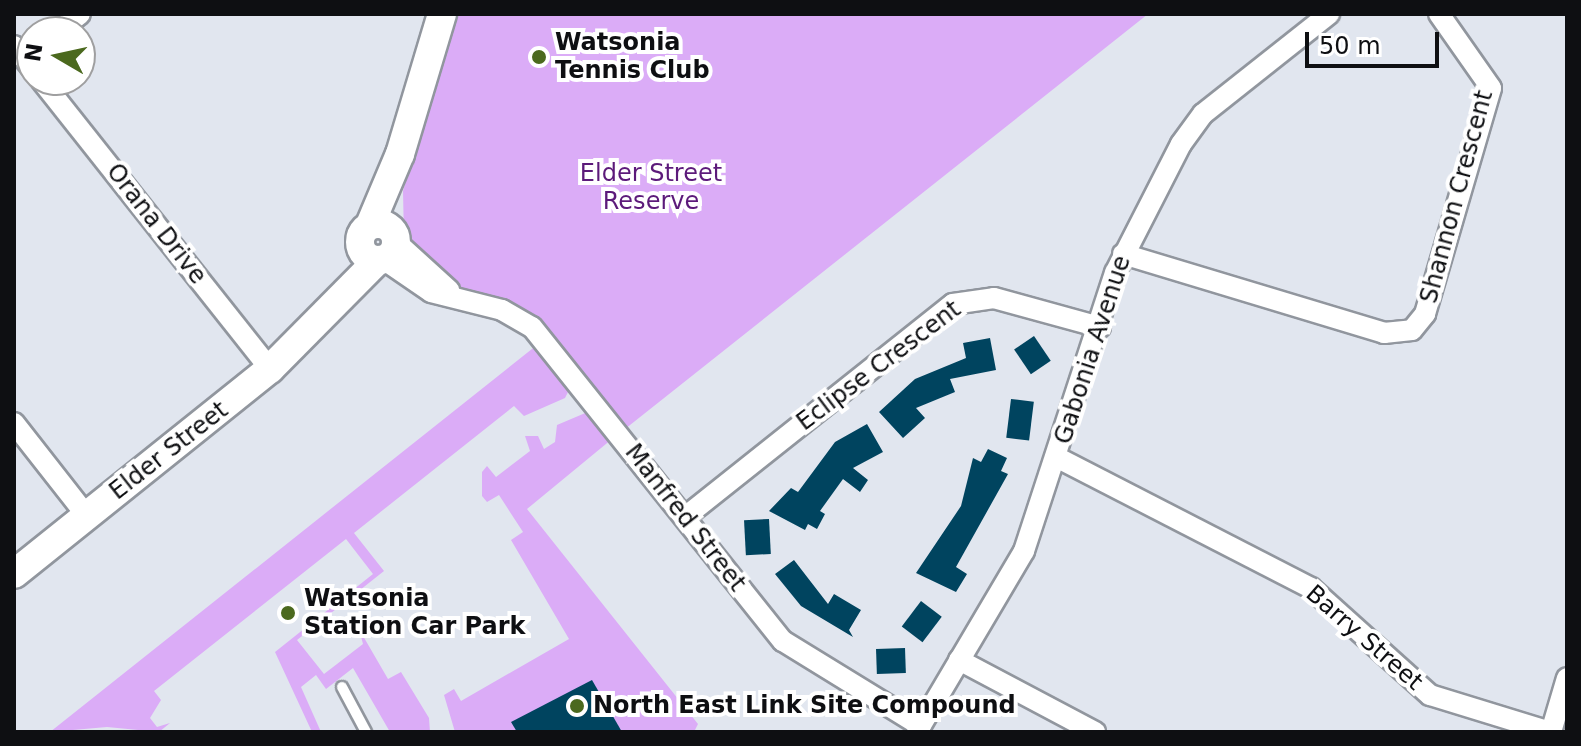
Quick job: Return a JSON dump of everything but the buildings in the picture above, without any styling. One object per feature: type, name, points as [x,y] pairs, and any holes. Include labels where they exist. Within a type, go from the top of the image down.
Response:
[{"type":"street","points":[[380,245],[400,154],[442,14]]},
{"type":"street","name":"Gabonia Avenue","points":[[919,729],[1019,563],[1058,458],[1123,254],[1195,124],[1329,14]]},
{"type":"street","name":"Shannon Crescent","points":[[1123,254],[1384,333],[1412,330],[1425,314],[1491,88],[1439,14]]},
{"type":"street","name":"Orana Drive","points":[[54,96],[270,369]]},
{"type":"street","name":"Elder Street","points":[[14,574],[270,369],[317,320],[380,245]]},
{"type":"street","name":"Manfred Street","points":[[380,245],[463,299],[511,314],[541,336],[790,648],[919,729]]},
{"type":"street","name":"Eclipse Crescent","points":[[685,517],[953,304],[994,298],[1100,327]]},
{"type":"street","points":[[14,423],[87,516]]},
{"type":"street","name":"Barry Street","points":[[1058,458],[1311,588],[1430,695],[1550,732]]},
{"type":"street","points":[[959,660],[1095,732]]},
{"type":"street","points":[[1550,732],[1567,678]]},
{"type":"lane","points":[[342,687],[366,732]]},
{"type":"green space","name":"Elder Street Reserve","points":[[454,14],[1148,14],[625,429],[551,335],[458,289],[404,239],[403,191]]},
{"type":"green space","points":[[537,345],[571,386],[565,398],[524,416],[514,406],[354,533],[384,571],[297,640],[324,674],[363,644],[359,629],[388,679],[401,672],[429,718],[430,732],[390,732],[353,668],[326,689],[316,675],[301,687],[321,732],[312,732],[275,652],[373,574],[346,539],[154,691],[161,700],[150,718],[157,727],[170,723],[159,732],[107,727],[50,732]]},
{"type":"green space","points":[[590,411],[612,439],[527,509],[698,724],[694,732],[455,732],[444,695],[454,689],[461,701],[569,639],[511,540],[523,532],[499,495],[487,502],[482,496],[482,472],[487,466],[496,477],[530,451],[525,436],[538,436],[544,449],[555,442],[557,425]]},
{"type":"place","name":"Watsonia Tennis Club","points":[[539,57]]},
{"type":"place","name":"Watsonia Station Car Park","points":[[288,613]]},
{"type":"place","name":"North East Link Site Compound","points":[[577,706]]}]
